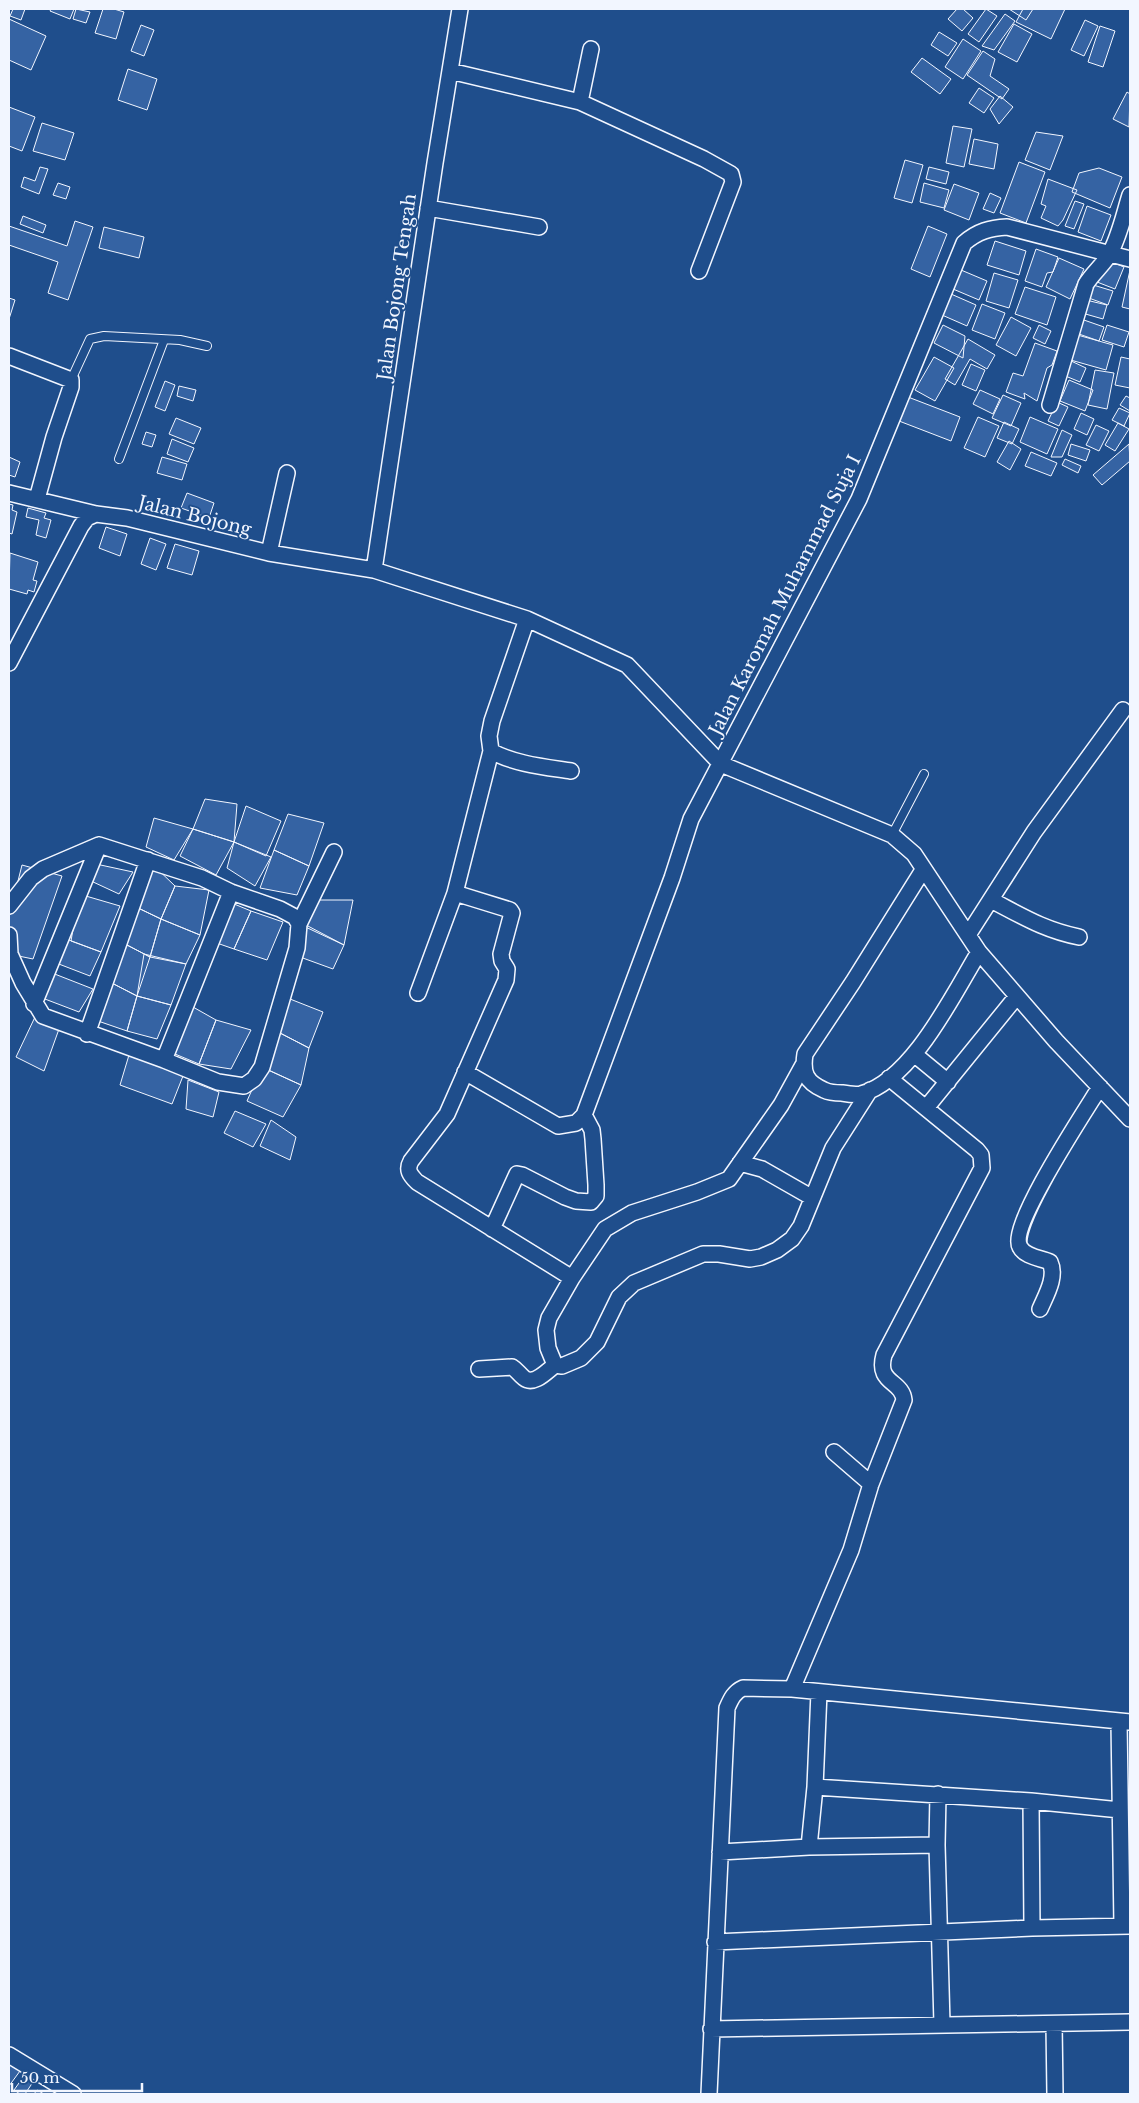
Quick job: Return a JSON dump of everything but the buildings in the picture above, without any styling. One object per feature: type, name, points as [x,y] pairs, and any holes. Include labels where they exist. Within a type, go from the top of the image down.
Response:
[{"type":"street","name":"Jalan Bojong Tengah","points":[[374,570],[460,9]]},
{"type":"street","points":[[580,102],[591,49]]},
{"type":"street","points":[[450,71],[580,102],[704,159],[732,176],[734,182],[699,271]]},
{"type":"street","points":[[1050,405],[1086,284],[1110,254],[1130,195]]},
{"type":"street","points":[[428,208],[539,227]]},
{"type":"street","name":"Jalan Karomah Muhammad Suja I","points":[[584,1116],[672,878],[691,819],[858,499],[964,243],[973,235],[989,228],[1008,227],[1130,259]]},
{"type":"street","points":[[9,356],[71,380],[71,387],[36,499]]},
{"type":"street","points":[[269,553],[287,472]]},
{"type":"street","name":"Jalan Bojong","points":[[9,493],[96,514],[127,518],[269,553],[374,570],[527,619],[627,665],[721,764]]},
{"type":"street","points":[[9,663],[81,526],[87,518],[96,514]]},
{"type":"street","points":[[418,993],[455,893],[491,751],[489,736],[492,721],[527,619]]},
{"type":"street","points":[[968,935],[1034,832],[1123,710]]},
{"type":"street","points":[[491,751],[498,755],[542,767],[571,771]]},
{"type":"street","points":[[721,764],[892,835],[914,854],[979,952],[1130,1119]]},
{"type":"street","points":[[34,1004],[99,845]]},
{"type":"street","points":[[9,906],[31,878],[43,869],[99,845],[202,878],[231,892],[280,909],[295,917],[299,924]]},
{"type":"street","points":[[9,935],[10,954],[34,1004],[43,1016],[87,1034],[164,1060],[218,1082],[244,1086],[254,1079],[262,1068],[297,948],[299,924],[334,852]]},
{"type":"street","points":[[87,1034],[148,860]]},
{"type":"street","points":[[555,1365],[550,1357],[548,1348],[546,1330],[549,1318],[572,1278],[605,1229],[632,1213],[720,1184],[729,1179],[781,1105],[803,1065],[805,1054],[853,982],[923,870]]},
{"type":"street","points":[[164,1060],[231,892]]},
{"type":"street","points":[[455,893],[510,910],[512,916],[501,954],[501,959],[507,969],[506,980],[446,1114],[408,1167],[410,1176],[572,1278]]},
{"type":"street","points":[[991,900],[1042,927],[1079,937]]},
{"type":"street","points":[[803,1065],[805,1076],[819,1088],[830,1093],[860,1094],[889,1078],[914,1054],[928,1037],[979,952]]},
{"type":"street","points":[[926,1108],[1017,996]]},
{"type":"street","points":[[914,1054],[948,1082]]},
{"type":"street","points":[[465,1072],[558,1126],[576,1123],[584,1116],[592,1130],[596,1185],[596,1196],[592,1202],[576,1201],[565,1197],[522,1175],[516,1174],[492,1229]]},
{"type":"street","points":[[792,1689],[851,1550],[871,1484],[904,1400],[900,1390],[887,1379],[882,1369],[884,1355],[982,1168],[981,1155],[977,1150],[889,1078]]},
{"type":"street","points":[[1040,1309],[1050,1286],[1052,1265],[1050,1262],[1028,1255],[1020,1247],[1018,1239],[1020,1231],[1032,1200],[1100,1087]]},
{"type":"street","points":[[478,1369],[512,1367],[525,1379],[538,1379],[555,1365],[562,1366],[581,1358],[597,1342],[619,1297],[634,1283],[703,1254],[750,1258],[761,1257],[777,1250],[792,1239],[801,1226],[811,1197],[833,1148],[870,1090]]},
{"type":"street","points":[[740,1163],[762,1169],[811,1197]]},
{"type":"street","points":[[834,1452],[871,1484]]},
{"type":"street","points":[[709,2094],[715,1942],[727,1708],[733,1695],[744,1688],[792,1689],[1124,1722],[1120,1810],[1126,1926],[1032,1928],[715,1942]]},
{"type":"street","points":[[809,1847],[819,1692]]},
{"type":"street","points":[[814,1787],[938,1794],[1120,1810]]},
{"type":"street","points":[[938,1794],[937,1845],[942,2024]]},
{"type":"street","points":[[1031,1801],[1032,1928]]},
{"type":"street","points":[[720,1852],[809,1847],[937,1845]]},
{"type":"street","points":[[711,2029],[1130,2022]]},
{"type":"street","points":[[1054,2024],[1055,2094]]},
{"type":"street","points":[[9,2055],[73,2094]]},
{"type":"lane","points":[[71,380],[90,339],[104,336],[180,340],[207,346]]},
{"type":"lane","points":[[119,459],[164,340]]},
{"type":"lane","points":[[892,835],[924,774]]}]
